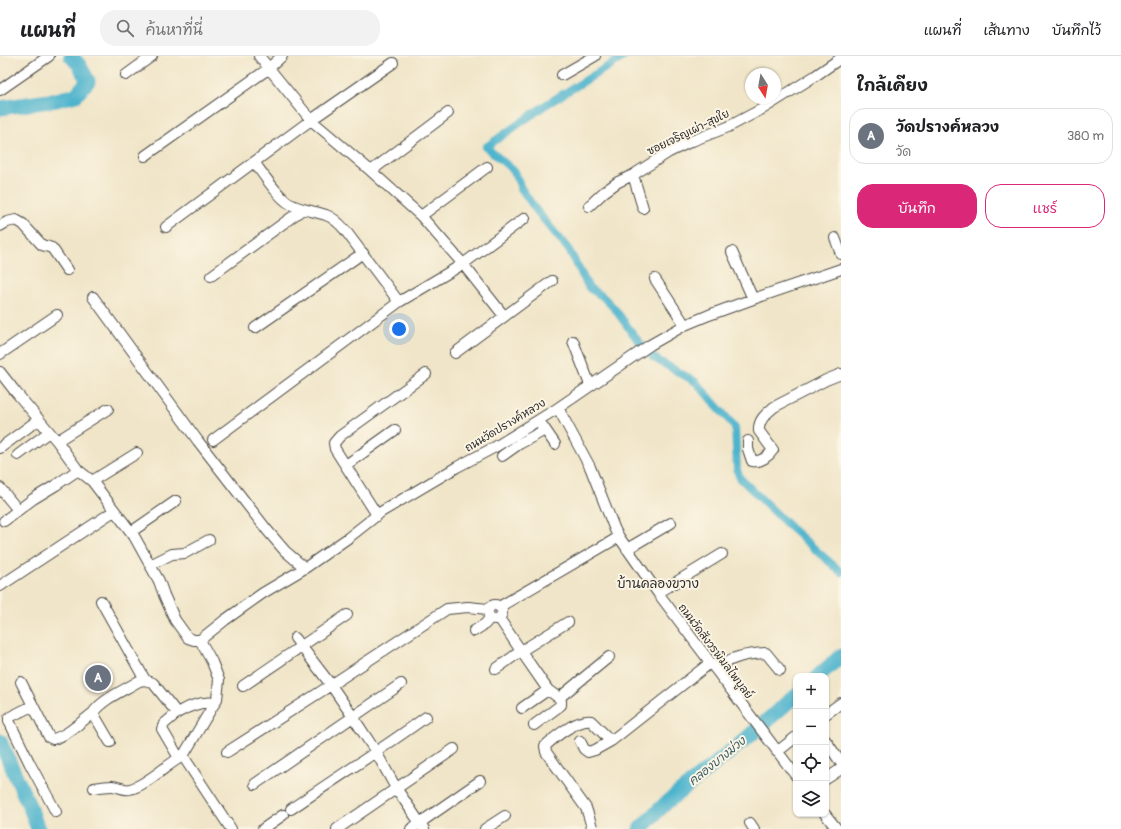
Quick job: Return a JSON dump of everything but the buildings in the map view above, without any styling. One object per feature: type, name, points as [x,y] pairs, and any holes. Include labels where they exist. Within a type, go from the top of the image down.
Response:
[{"type":"street","points":[[0,90],[49,56]]},
{"type":"street","points":[[126,75],[152,56]]},
{"type":"street","points":[[259,56],[311,120],[421,216],[463,264],[504,316]]},
{"type":"street","points":[[145,156],[268,68],[282,56]]},
{"type":"street","points":[[562,75],[595,56]]},
{"type":"street","name":"ซอยเจริญเผ่า-สุขใย","points":[[589,206],[610,187],[618,182],[633,175],[670,152],[692,141],[728,127],[764,108],[841,58]]},
{"type":"street","points":[[166,227],[311,120],[393,63]]},
{"type":"street","points":[[371,171],[448,112]]},
{"type":"street","points":[[254,162],[281,197],[290,204],[327,215],[338,222],[399,302]]},
{"type":"street","points":[[421,216],[487,167]]},
{"type":"street","points":[[633,175],[643,208]]},
{"type":"street","points":[[211,276],[303,209]]},
{"type":"street","points":[[212,440],[399,302],[463,264],[525,218]]},
{"type":"street","points":[[0,226],[7,222],[16,220],[23,224],[42,245],[52,248],[67,270]]},
{"type":"street","points":[[835,238],[841,254]]},
{"type":"street","points":[[732,252],[753,299]]},
{"type":"street","points":[[255,328],[363,253]]},
{"type":"street","name":"ถนนวัดปรางค์หลวง","points":[[200,640],[263,593],[305,568],[348,538],[377,515],[457,467],[495,447],[558,408],[636,354],[685,325],[753,299],[841,269]]},
{"type":"street","points":[[655,279],[685,325]]},
{"type":"street","points":[[455,353],[552,281]]},
{"type":"street","points":[[93,297],[241,498],[285,551],[305,568]]},
{"type":"street","points":[[0,354],[57,315]]},
{"type":"street","points":[[573,341],[590,385]]},
{"type":"street","points":[[0,372],[38,420],[57,441],[78,470],[92,481],[130,532],[159,581],[175,620],[188,638],[200,640],[212,662],[219,680],[217,699],[181,757],[132,789],[127,790],[112,786],[94,788]]},
{"type":"street","points":[[377,515],[335,448],[334,443],[340,436],[426,374]]},
{"type":"street","points":[[748,441],[748,449],[752,461],[758,461],[772,452],[773,450],[759,431],[758,427],[761,420],[774,407],[826,380],[841,374]]},
{"type":"street","name":"ถนนวัดสังวรพิมลไพบูลย์","points":[[558,408],[590,466],[619,537],[712,666],[793,772]]},
{"type":"street","points":[[57,441],[108,409]]},
{"type":"street","points":[[539,419],[555,444]]},
{"type":"street","points":[[0,448],[38,420]]},
{"type":"street","points":[[346,465],[395,430]]},
{"type":"street","points":[[502,456],[519,444],[545,430]]},
{"type":"street","points":[[18,455],[49,432]]},
{"type":"street","points":[[92,481],[137,453]]},
{"type":"street","points":[[4,521],[33,499],[78,470]]},
{"type":"street","points":[[1,492],[18,510]]},
{"type":"street","points":[[130,532],[176,501]]},
{"type":"street","points":[[0,586],[114,511]]},
{"type":"street","points":[[628,549],[671,523]]},
{"type":"street","points":[[474,631],[485,624],[493,615],[493,605],[499,606],[619,537]]},
{"type":"street","points":[[150,566],[172,554],[185,553],[209,540]]},
{"type":"street","points":[[658,593],[722,554]]},
{"type":"street","points":[[101,601],[145,680]]},
{"type":"street","points":[[227,752],[446,609],[450,608],[468,607],[493,615],[521,651],[548,690],[559,698],[561,705],[534,726]]},
{"type":"street","points":[[243,686],[298,642],[347,615]]},
{"type":"street","points":[[496,669],[521,651],[568,622]]},
{"type":"street","points":[[298,642],[331,685],[376,752],[418,827],[480,781]]},
{"type":"street","points":[[580,741],[584,749],[588,752],[611,742],[712,666],[734,658],[746,655],[766,654],[780,670]]},
{"type":"street","points":[[559,698],[609,657]]},
{"type":"street","points":[[21,682],[49,737],[53,739],[66,734],[109,699],[139,681],[145,680],[154,683],[177,713]]},
{"type":"street","points":[[255,784],[401,684]]},
{"type":"street","points":[[522,708],[548,690]]},
{"type":"street","points":[[215,703],[207,701],[185,708],[164,724],[162,729],[231,829]]},
{"type":"street","points":[[829,712],[841,703]]},
{"type":"street","points":[[32,706],[12,716],[9,718],[9,721],[56,812]]},
{"type":"street","points":[[93,713],[110,742]]},
{"type":"street","points":[[263,829],[323,786],[376,752],[426,717]]},
{"type":"street","points":[[592,827],[586,808],[546,752],[545,746],[568,729],[586,720],[591,721],[611,742]]},
{"type":"street","points":[[777,752],[793,739]]},
{"type":"street","points":[[829,745],[841,763]]},
{"type":"street","points":[[337,829],[454,749]]},
{"type":"street","points":[[829,777],[841,769]]},
{"type":"street","points":[[485,829],[505,816]]},
{"type":"street","points":[[828,817],[838,829]]},
{"type":"waterway","points":[[0,108],[56,100],[76,95],[88,81],[80,66],[71,56]]},
{"type":"waterway","points":[[625,56],[547,104],[486,147],[514,171],[521,188],[536,210],[569,250],[589,288],[602,296],[614,308],[639,342],[654,358],[696,382],[735,427],[737,470],[740,478],[792,529],[841,572]]},
{"type":"waterway","name":"คลองบางม่วง","points":[[821,673],[841,656]]},
{"type":"waterway","name":"คลองบางม่วง","points":[[640,829],[666,803],[746,739],[793,698]]},
{"type":"waterway","points":[[0,741],[38,829]]},
{"type":"place","name":"วัดปรางค์หลวง","points":[[98,678]]},
{"type":"district","name":"บ้านคลองขวาง","points":[[658,583]]}]
